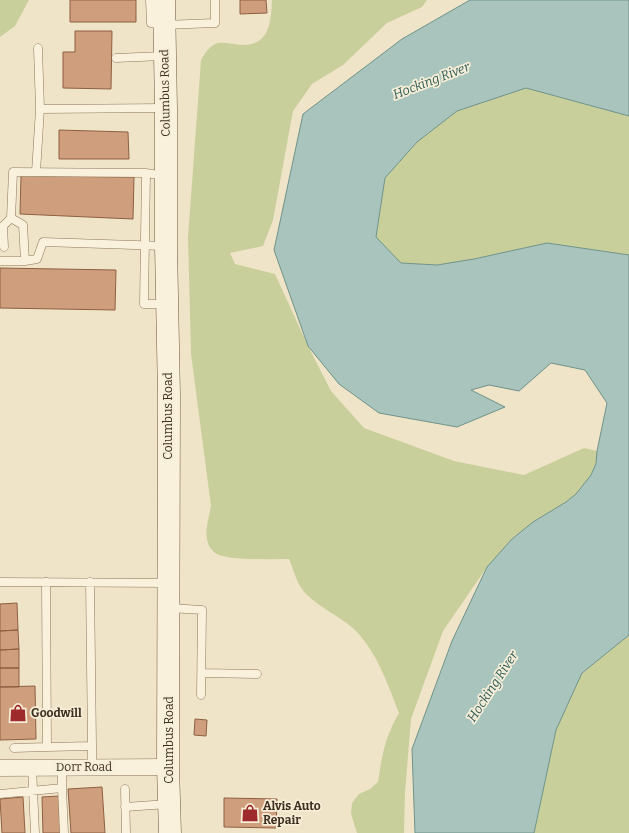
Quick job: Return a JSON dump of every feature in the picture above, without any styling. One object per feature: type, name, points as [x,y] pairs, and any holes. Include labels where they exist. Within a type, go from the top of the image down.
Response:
[{"type":"main road","name":"Columbus Road","points":[[164,0],[166,108],[156,174],[155,246],[166,304],[169,395],[168,767],[170,833]]},
{"type":"street","name":"Dorr Road","points":[[0,768],[168,767]]},
{"type":"lane","points":[[150,0],[150,23],[164,25],[215,23],[216,0]]},
{"type":"lane","points":[[36,172],[40,109],[38,48]]},
{"type":"lane","points":[[116,58],[165,56]]},
{"type":"lane","points":[[40,109],[166,108]]},
{"type":"lane","points":[[4,247],[3,226],[11,218],[13,172],[156,174]]},
{"type":"lane","points":[[11,218],[23,225],[25,261]]},
{"type":"lane","points":[[0,261],[25,261],[37,259],[43,242],[155,246]]},
{"type":"lane","points":[[0,582],[168,583]]},
{"type":"lane","points":[[46,582],[47,747]]},
{"type":"lane","points":[[90,582],[92,767]]},
{"type":"lane","points":[[169,608],[202,610],[201,695]]},
{"type":"lane","points":[[202,673],[257,674]]},
{"type":"lane","points":[[14,748],[92,746]]},
{"type":"lane","points":[[32,767],[35,833]]},
{"type":"lane","points":[[62,767],[64,833]]},
{"type":"lane","points":[[0,794],[62,788]]},
{"type":"lane","points":[[125,789],[126,833]]},
{"type":"lane","points":[[125,806],[169,804]]},
{"type":"green space","points":[[0,0],[29,0],[15,26],[0,37]]},
{"type":"green space","points":[[272,0],[427,0],[422,7],[387,23],[343,65],[312,84],[293,111],[273,220],[263,246],[230,253],[235,264],[275,274],[308,346],[331,391],[364,428],[454,461],[524,475],[584,448],[597,451],[596,464],[591,475],[576,494],[566,502],[533,522],[512,539],[487,567],[443,631],[411,719],[405,793],[404,833],[357,833],[351,814],[352,803],[359,794],[370,789],[378,782],[385,746],[390,730],[399,713],[382,671],[371,650],[357,632],[307,595],[298,582],[289,559],[250,559],[221,556],[215,553],[208,544],[206,534],[211,506],[191,354],[188,237],[201,60],[210,47],[218,43],[243,45],[252,44],[259,41],[264,36],[270,23]]},
{"type":"green space","points":[[526,88],[629,116],[629,255],[547,243],[474,259],[437,265],[401,263],[376,237],[385,178],[417,142],[457,111]]},
{"type":"green space","points":[[629,635],[629,833],[534,833],[556,730],[582,673]]},
{"type":"water","name":"Hocking River","points":[[470,0],[629,0],[629,116],[526,88],[457,111],[417,142],[385,178],[376,237],[401,263],[437,265],[474,259],[547,243],[629,255],[629,635],[582,673],[556,730],[534,833],[415,833],[412,749],[452,641],[487,567],[512,539],[533,522],[566,502],[576,494],[591,475],[596,464],[597,451],[607,403],[585,370],[551,363],[519,391],[489,385],[471,390],[505,407],[457,427],[379,413],[339,384],[308,346],[274,250],[303,114],[402,39]]},
{"type":"building","points":[[70,0],[136,0],[136,22],[70,22]]},
{"type":"building","points":[[240,0],[266,0],[267,13],[240,14]]},
{"type":"building","points":[[75,31],[112,31],[111,89],[63,88],[63,52],[75,52]]},
{"type":"building","points":[[59,130],[128,132],[129,159],[59,159]]},
{"type":"building","points":[[21,176],[134,177],[133,219],[20,214]]},
{"type":"building","points":[[0,268],[116,270],[115,310],[0,308]]},
{"type":"building","points":[[17,603],[18,630],[0,631],[0,604]]},
{"type":"building","points":[[18,630],[19,649],[0,650],[0,631]]},
{"type":"building","points":[[19,649],[19,668],[0,668],[0,650]]},
{"type":"building","points":[[0,668],[19,668],[19,687],[0,687]]},
{"type":"building","name":"Goodwill","points":[[35,686],[36,739],[0,740],[0,687]]},
{"type":"building","points":[[195,719],[207,720],[206,736],[194,735]]},
{"type":"building","points":[[102,787],[105,833],[71,833],[68,789]]},
{"type":"building","points":[[59,796],[61,833],[43,833],[42,797]]},
{"type":"building","points":[[23,797],[25,833],[2,833],[0,799]]},
{"type":"building","name":"Alvis Auto Repair","points":[[224,798],[277,799],[276,828],[224,827]]},
{"type":"place","name":"Goodwill","points":[[18,713]]},
{"type":"place","name":"Alvis Auto Repair","points":[[250,813]]}]
